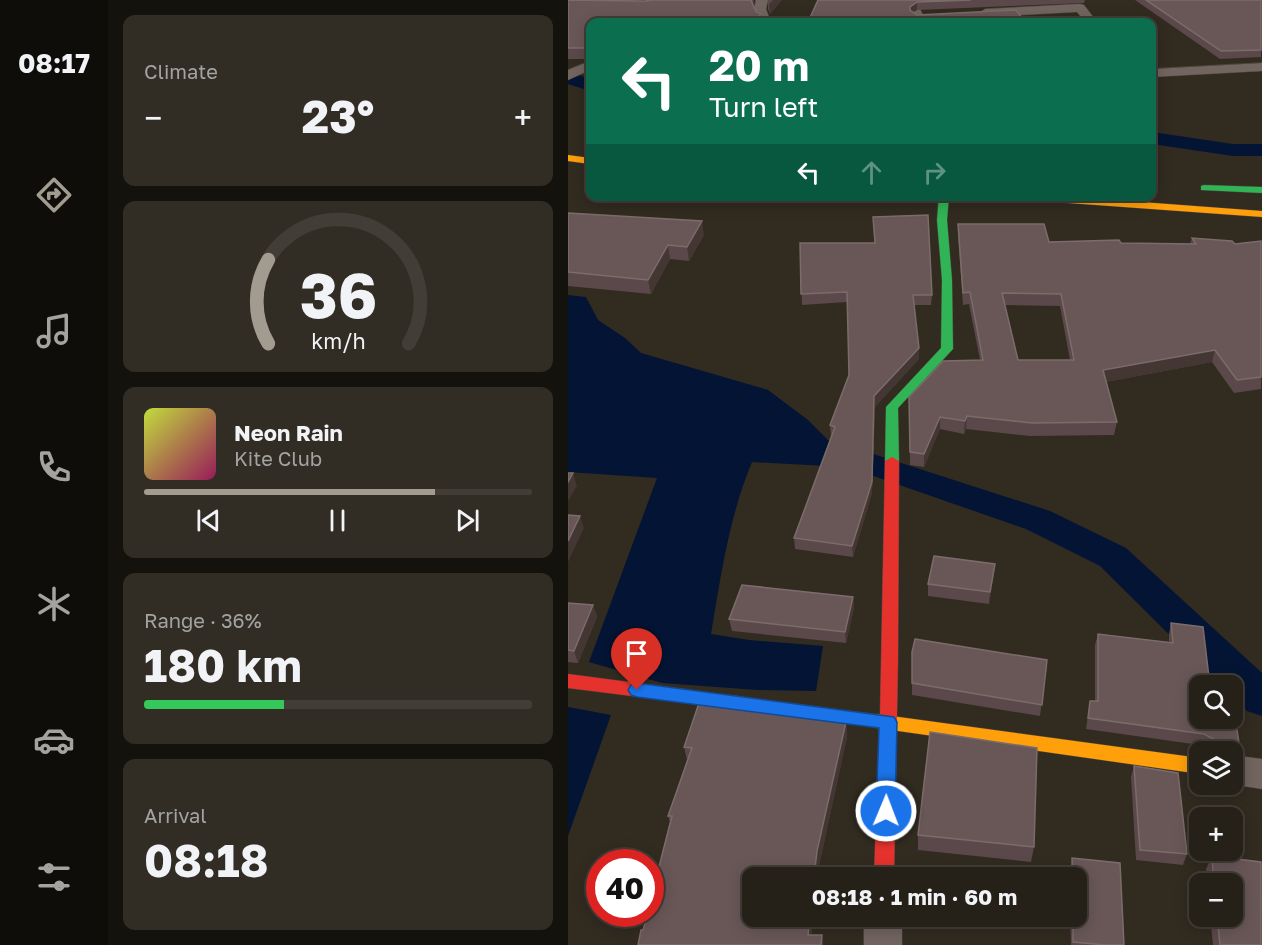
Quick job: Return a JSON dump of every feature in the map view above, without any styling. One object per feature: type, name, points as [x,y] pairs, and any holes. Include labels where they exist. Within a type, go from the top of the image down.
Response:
[{"type":"main road","points":[[568,158],[586,160]]},
{"type":"main road","points":[[1184,187],[1261,190]]},
{"type":"main road","points":[[884,867],[892,407],[947,349],[947,280],[942,220],[944,201]]},
{"type":"main road","points":[[1083,201],[1261,214]]},
{"type":"main road","points":[[568,681],[888,722],[1189,764]]},
{"type":"street","points":[[762,0],[760,9],[763,18]]},
{"type":"street","points":[[910,0],[922,18]]},
{"type":"street","points":[[975,14],[1080,8],[1088,18]]},
{"type":"street","points":[[571,75],[586,67]]},
{"type":"street","points":[[1156,73],[1261,67]]},
{"type":"street","points":[[1243,772],[1261,774]]},
{"type":"street","points":[[883,927],[883,945]]},
{"type":"water","points":[[568,295],[586,297],[598,320],[625,338],[641,353],[768,390],[808,420],[831,443],[827,466],[752,462],[737,504],[722,568],[711,634],[749,640],[823,646],[816,691],[758,690],[662,683],[589,662],[657,478],[568,472]]},
{"type":"water","points":[[568,707],[611,715],[568,836]]},
{"type":"building","points":[[568,0],[751,0],[756,12],[761,14],[758,18],[586,18],[586,48],[568,48]]},
{"type":"building","points":[[818,0],[971,0],[917,2],[910,7],[910,10],[917,15],[1016,10],[1022,18],[810,18]]},
{"type":"building","points":[[1146,0],[1261,0],[1261,50],[1221,51]]},
{"type":"building","points":[[568,213],[702,221],[687,247],[668,245],[648,280],[568,272]]},
{"type":"building","points":[[928,215],[932,295],[913,295],[919,348],[874,396],[872,482],[852,546],[794,538],[835,427],[830,425],[849,375],[847,292],[801,294],[800,243],[875,243],[873,217]]},
{"type":"building","points":[[958,224],[1044,224],[1049,242],[1119,240],[1121,243],[1196,244],[1192,238],[1232,241],[1235,244],[1261,241],[1261,377],[1237,380],[1215,350],[1103,370],[1117,422],[1032,423],[967,416],[965,421],[940,417],[924,454],[910,452],[909,397],[943,361],[983,360],[970,292],[963,293]],"holes":[[[1002,293],[1061,294],[1074,360],[1018,360]]]},
{"type":"building","points":[[568,515],[580,516],[568,541]]},
{"type":"building","points":[[934,556],[995,564],[990,592],[928,584]]},
{"type":"building","points":[[742,585],[853,597],[845,632],[729,619]]},
{"type":"building","points":[[568,603],[593,605],[574,651],[568,650]]},
{"type":"building","points":[[1171,623],[1203,627],[1209,675],[1189,675],[1189,729],[1237,729],[1239,741],[1217,741],[1204,734],[1088,718],[1090,701],[1098,701],[1098,634],[1173,643]]},
{"type":"building","points":[[915,639],[1047,660],[1042,705],[912,683],[912,652]]},
{"type":"building","points":[[699,703],[846,722],[815,867],[742,867],[742,927],[809,927],[808,935],[822,935],[821,945],[638,945],[641,930],[644,927],[664,927],[664,849],[672,816],[668,816],[692,748],[684,747]]},
{"type":"building","points":[[930,732],[1037,748],[1034,847],[918,835]]},
{"type":"building","points":[[1134,766],[1178,773],[1187,854],[1140,850]]},
{"type":"building","points":[[1072,858],[1120,863],[1124,945],[1073,942],[1073,927],[1087,927],[1087,867],[1072,867]]},
{"type":"building","points":[[1243,860],[1261,862],[1261,945],[1220,945],[1218,927],[1243,927],[1243,873],[1213,873],[1212,861]]},
{"type":"waterway","points":[[568,77],[586,84]]},
{"type":"waterway","points":[[1156,139],[1233,150],[1262,150]]},
{"type":"waterway","points":[[830,450],[1038,520],[1113,557],[1262,699]]},
{"type":"traffic: fast","points":[[1204,188],[1262,190]]},
{"type":"traffic: fast","points":[[892,461],[892,407],[947,349],[947,280],[942,220],[944,201]]},
{"type":"traffic: slow","points":[[568,158],[586,160]]},
{"type":"traffic: slow","points":[[1083,201],[1262,214]]},
{"type":"traffic: slow","points":[[877,721],[1189,764]]},
{"type":"traffic: jam","points":[[884,867],[892,461]]},
{"type":"traffic: jam","points":[[568,681],[877,721]]},
{"type":"route","points":[[637,690],[888,722],[886,811]]}]
